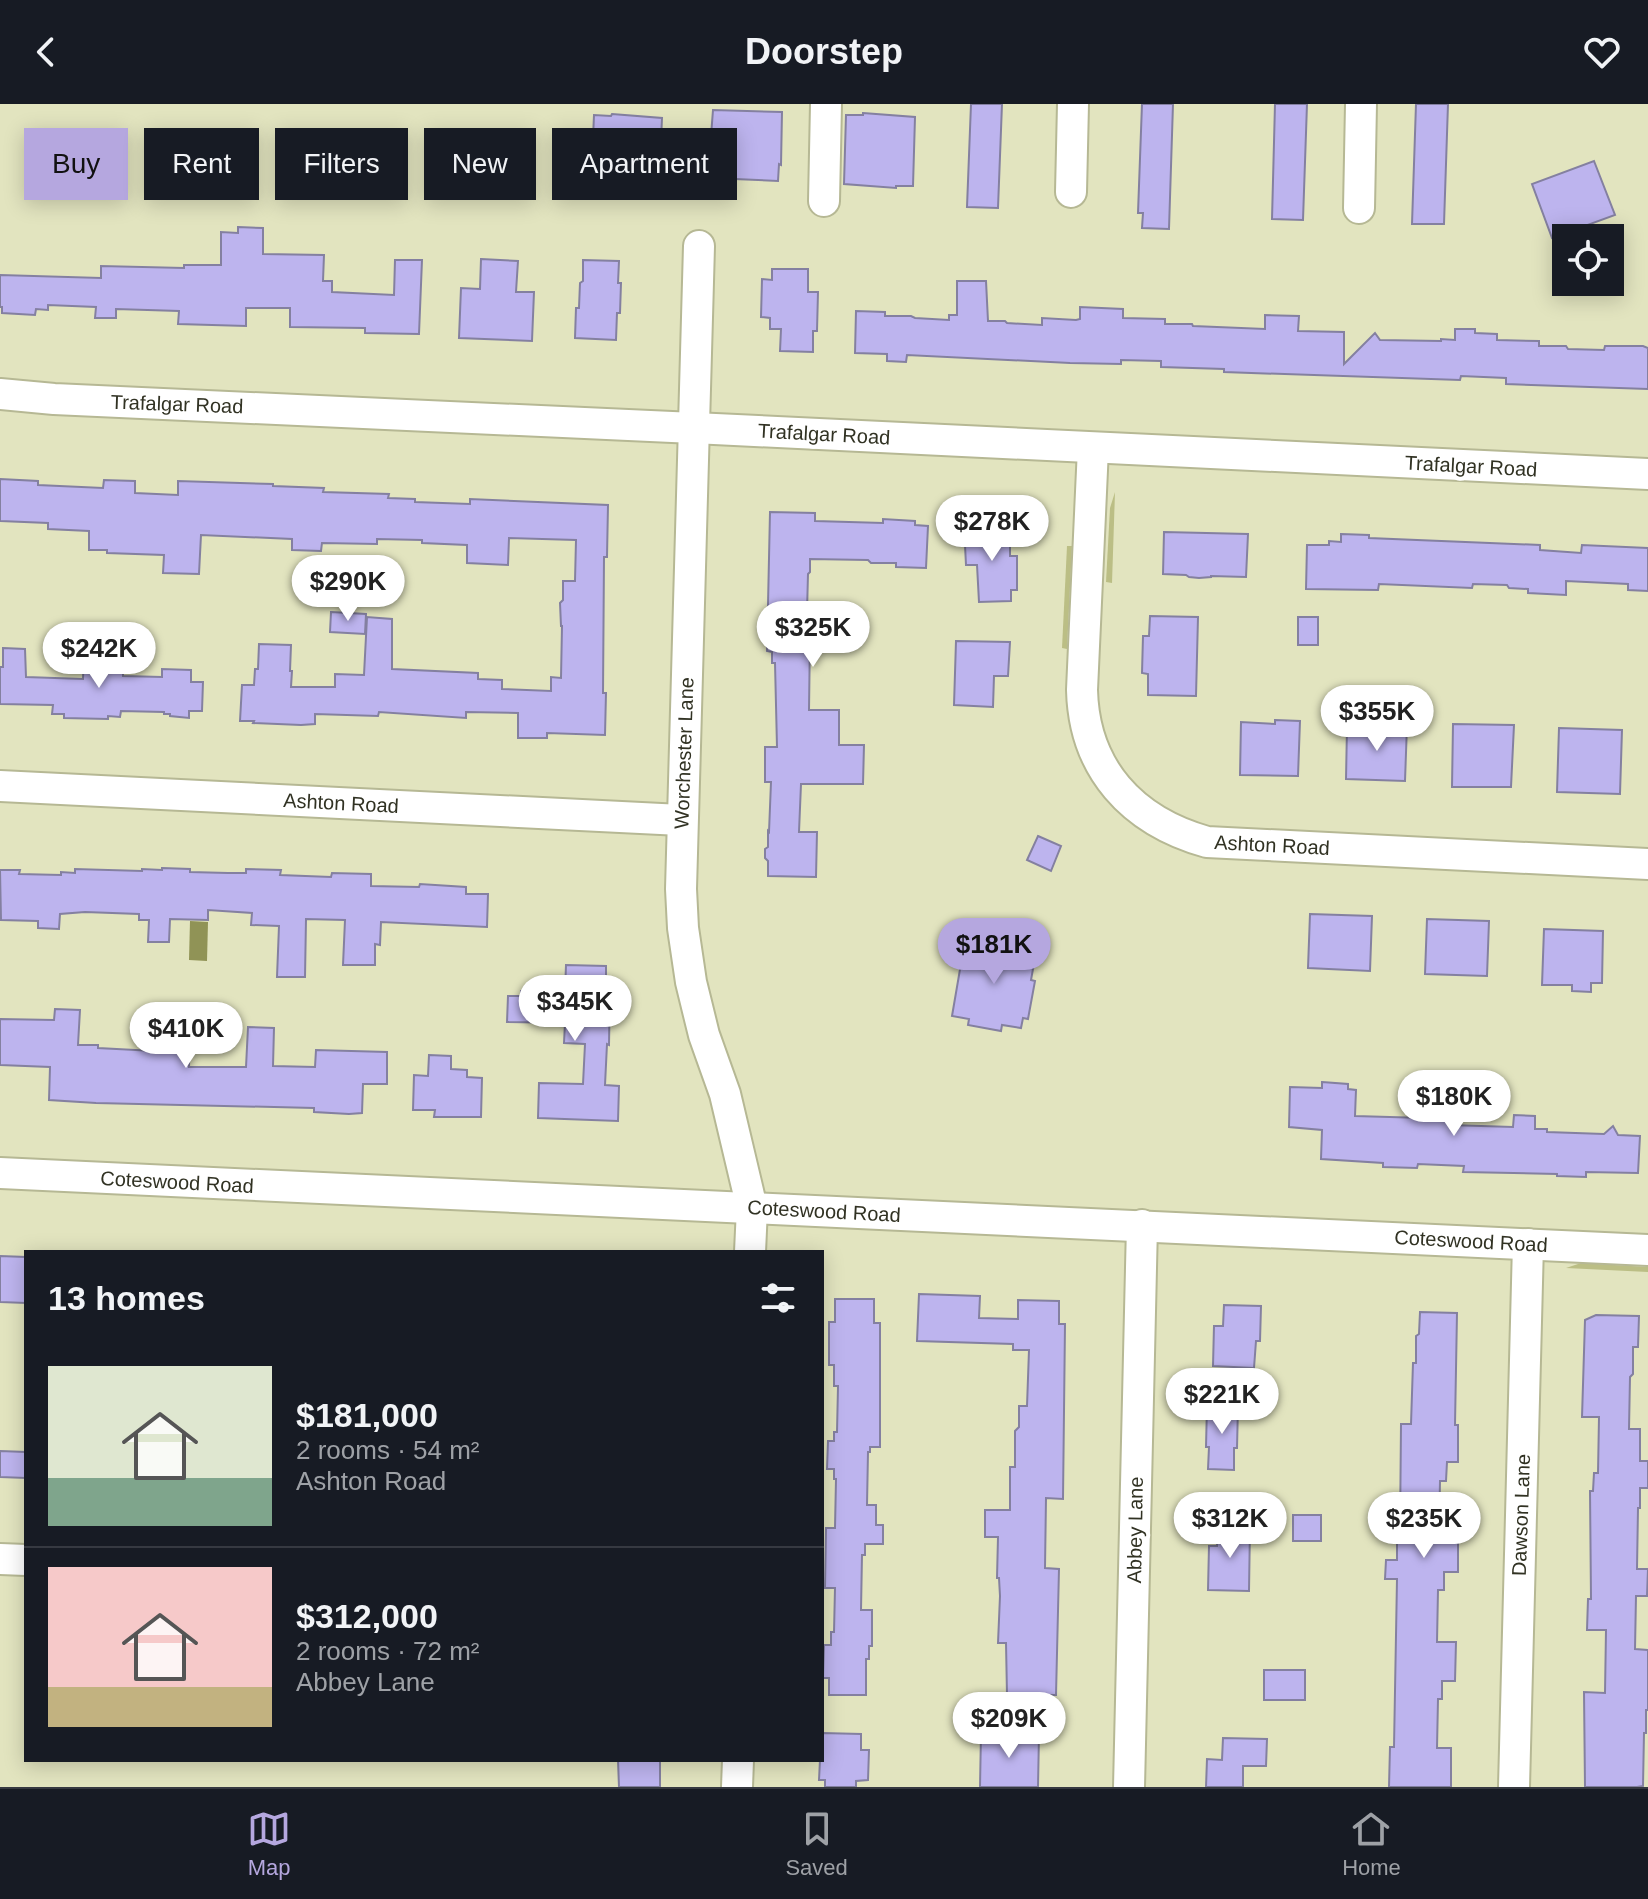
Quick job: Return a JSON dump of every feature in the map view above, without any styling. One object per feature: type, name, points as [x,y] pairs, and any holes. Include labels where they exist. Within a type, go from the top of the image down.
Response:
[{"type":"street","points":[[824,201],[826,104]]},
{"type":"street","points":[[1071,192],[1073,104]]},
{"type":"street","points":[[1359,208],[1361,104]]},
{"type":"street","name":"Worchester Lane","points":[[699,246],[681,889],[691,982],[704,1035],[725,1094],[752,1208],[750,1250]]},
{"type":"street","name":"Trafalgar Road","points":[[0,394],[1648,474]]},
{"type":"street","name":"Ashton Road","points":[[1093,448],[1083,707],[1089,736],[1104,771],[1117,789],[1141,811],[1164,826],[1207,842],[1648,864]]},
{"type":"street","name":"Ashton Road","points":[[0,786],[681,820]]},
{"type":"street","name":"Coteswood Road","points":[[0,1173],[1648,1250]]},
{"type":"street","name":"Abbey Lane","points":[[1129,1787],[1142,1225]]},
{"type":"street","name":"Dawson Lane","points":[[1514,1787],[1528,1244]]},
{"type":"street","points":[[0,1559],[24,1560]]},
{"type":"street","points":[[737,1787],[738,1762]]},
{"type":"shaded area","points":[[1115,492],[1112,583],[1106,582],[1110,508]]},
{"type":"shaded area","points":[[1067,546],[1072,546],[1067,649],[1062,648]]},
{"type":"shaded area","points":[[190,921],[208,922],[207,961],[189,960]]},
{"type":"shaded area","points":[[1581,1263],[1648,1267],[1648,1272],[1566,1268]]},
{"type":"building","points":[[971,104],[1002,104],[998,208],[967,207]]},
{"type":"building","points":[[1142,104],[1173,104],[1169,229],[1142,228],[1143,213],[1138,213]]},
{"type":"building","points":[[1275,104],[1307,104],[1303,220],[1272,219]]},
{"type":"building","points":[[1416,104],[1448,104],[1444,224],[1412,224]]},
{"type":"building","points":[[713,110],[782,112],[778,181],[737,179],[737,128],[712,128]]},
{"type":"building","points":[[863,113],[915,117],[913,186],[896,188],[844,184],[846,115]]},
{"type":"building","points":[[594,115],[662,118],[662,128],[593,128]]},
{"type":"building","points":[[1594,161],[1615,215],[1590,224],[1552,224],[1552,238],[1532,184]]},
{"type":"building","points":[[238,227],[263,228],[263,254],[324,255],[323,281],[332,281],[332,292],[394,295],[395,260],[422,260],[419,334],[365,333],[365,328],[290,327],[290,308],[246,308],[246,326],[178,324],[179,311],[116,309],[116,318],[95,318],[96,307],[48,305],[48,310],[36,309],[35,315],[2,313],[0,275],[101,278],[101,266],[184,268],[184,265],[221,265],[221,232],[238,233]]},
{"type":"building","points":[[481,259],[518,261],[516,292],[534,292],[532,341],[459,338],[461,288],[480,289]]},
{"type":"building","points":[[583,260],[619,261],[620,313],[617,313],[616,340],[575,338]]},
{"type":"building","points":[[772,269],[808,269],[808,292],[818,292],[813,352],[780,351],[781,329],[770,329],[770,318],[761,317],[762,279],[772,280]]},
{"type":"building","points":[[957,281],[986,281],[988,321],[1007,323],[1042,325],[1042,318],[1076,320],[1080,319],[1080,307],[1123,309],[1123,318],[1165,319],[1165,324],[1265,329],[1265,315],[1299,316],[1298,331],[1344,332],[1344,364],[1375,333],[1380,340],[1441,341],[1455,340],[1455,329],[1475,329],[1475,333],[1497,334],[1497,340],[1539,341],[1539,346],[1566,346],[1568,349],[1604,350],[1605,346],[1643,346],[1648,348],[1648,389],[1506,384],[1506,378],[1461,376],[1460,380],[1224,372],[1224,369],[1161,367],[1161,361],[1070,363],[907,355],[906,362],[887,361],[887,354],[855,353],[856,311],[949,320],[949,315],[957,315]]},
{"type":"building","points":[[0,479],[38,481],[38,485],[103,488],[104,480],[135,481],[135,493],[178,495],[178,481],[324,488],[323,492],[389,494],[388,498],[415,499],[415,502],[470,504],[470,499],[608,505],[607,557],[604,557],[605,735],[547,733],[547,738],[518,738],[518,713],[466,712],[466,718],[379,712],[378,716],[315,714],[315,724],[301,725],[240,721],[242,685],[254,685],[259,644],[291,645],[291,687],[335,687],[335,674],[364,675],[367,617],[392,619],[392,669],[478,673],[478,679],[502,680],[502,689],[551,691],[551,677],[561,678],[560,603],[563,600],[563,581],[575,581],[576,540],[509,538],[508,565],[467,563],[467,545],[422,543],[422,540],[377,539],[377,544],[322,543],[321,551],[292,550],[292,539],[201,535],[199,574],[163,573],[164,555],[89,550],[89,531],[48,529],[48,523],[0,521]]},
{"type":"building","points":[[770,512],[815,513],[815,521],[883,523],[883,519],[915,521],[915,525],[928,526],[926,568],[896,567],[896,563],[871,563],[868,560],[810,559],[807,612],[819,612],[819,637],[810,636],[809,710],[839,710],[839,745],[864,745],[863,784],[801,784],[799,832],[817,832],[816,877],[768,876],[768,861],[765,858],[771,782],[765,782],[765,747],[777,747],[775,663],[772,663],[772,652],[767,651]]},
{"type":"building","points":[[1000,524],[1000,545],[1010,545],[1010,556],[1017,556],[1017,590],[1011,590],[1011,601],[979,602],[977,565],[966,565],[965,545],[969,545],[969,525]]},
{"type":"building","points":[[1164,532],[1248,534],[1246,577],[1199,578],[1163,574]]},
{"type":"building","points":[[1341,534],[1369,535],[1369,538],[1540,545],[1540,550],[1581,553],[1582,545],[1648,548],[1648,591],[1628,590],[1628,584],[1566,581],[1566,595],[1528,593],[1528,589],[1509,588],[1507,585],[1473,584],[1472,588],[1379,584],[1378,590],[1306,589],[1307,545],[1341,542]]},
{"type":"building","points":[[331,612],[366,614],[365,634],[330,632]]},
{"type":"building","points":[[1150,616],[1198,617],[1196,696],[1148,695],[1148,674],[1142,673],[1143,636],[1149,636]]},
{"type":"building","points":[[1298,617],[1318,617],[1318,645],[1298,645]]},
{"type":"building","points":[[956,641],[1010,642],[1008,676],[994,676],[993,707],[954,705]]},
{"type":"building","points":[[3,648],[25,649],[26,677],[83,679],[84,654],[110,655],[110,672],[123,672],[123,676],[162,677],[162,669],[191,670],[191,682],[203,682],[202,711],[189,711],[189,718],[170,716],[164,712],[121,711],[120,717],[108,716],[108,719],[64,718],[64,714],[52,714],[53,705],[0,704]]},
{"type":"building","points":[[1275,720],[1300,721],[1298,776],[1240,775],[1241,722],[1275,724]]},
{"type":"building","points":[[1382,724],[1407,725],[1405,781],[1346,779],[1347,727],[1381,728]]},
{"type":"building","points":[[1453,724],[1514,725],[1511,787],[1452,787]]},
{"type":"building","points":[[1559,728],[1622,730],[1620,794],[1557,792]]},
{"type":"building","points":[[1038,836],[1061,846],[1051,871],[1027,860]]},
{"type":"building","points":[[162,868],[228,873],[246,873],[246,869],[281,870],[280,875],[331,877],[332,873],[371,874],[371,886],[419,887],[420,884],[466,887],[466,894],[488,894],[487,927],[381,922],[380,945],[375,944],[375,965],[343,965],[345,920],[306,919],[305,977],[277,977],[279,926],[251,925],[252,913],[208,910],[208,920],[170,919],[169,942],[148,942],[149,920],[139,920],[139,914],[60,914],[59,929],[38,928],[38,921],[1,920],[0,870],[20,870],[19,874],[61,875],[61,872],[75,873],[75,869],[142,871]]},
{"type":"building","points":[[1310,914],[1372,916],[1370,971],[1308,968]]},
{"type":"building","points":[[1427,919],[1489,921],[1487,976],[1425,974]]},
{"type":"building","points":[[1544,929],[1603,931],[1602,983],[1591,983],[1591,992],[1572,991],[1572,985],[1542,985]]},
{"type":"building","points":[[972,940],[1019,948],[1019,952],[1035,958],[1031,980],[1035,981],[1028,1019],[1023,1018],[1021,1028],[1002,1025],[1001,1031],[968,1025],[969,1019],[952,1016],[964,946],[970,948]]},
{"type":"building","points":[[566,965],[606,966],[606,986],[610,986],[605,1085],[619,1086],[618,1121],[538,1118],[539,1083],[583,1084],[585,1044],[564,1043],[565,1023],[507,1022],[508,996],[521,996],[521,991],[565,992]]},
{"type":"building","points":[[55,1009],[80,1010],[78,1045],[98,1045],[98,1048],[154,1051],[155,1018],[190,1019],[189,1067],[246,1067],[248,1027],[274,1028],[273,1066],[315,1067],[316,1050],[387,1052],[387,1084],[363,1084],[362,1113],[349,1114],[314,1112],[314,1108],[49,1100],[50,1067],[0,1065],[0,1019],[54,1020]]},
{"type":"building","points":[[429,1055],[451,1056],[451,1069],[467,1070],[467,1077],[482,1078],[481,1117],[434,1117],[435,1110],[413,1110],[414,1075],[428,1076]]},
{"type":"building","points":[[1322,1082],[1348,1084],[1348,1089],[1356,1090],[1355,1116],[1424,1118],[1424,1082],[1449,1082],[1449,1125],[1513,1127],[1514,1115],[1535,1116],[1535,1129],[1547,1129],[1547,1132],[1604,1134],[1613,1126],[1618,1135],[1640,1136],[1638,1173],[1586,1172],[1586,1177],[1463,1172],[1464,1166],[1418,1164],[1417,1168],[1383,1167],[1383,1163],[1321,1159],[1322,1130],[1289,1127],[1290,1087],[1322,1088]]},
{"type":"building","points":[[0,1256],[24,1257],[24,1303],[0,1302]]},
{"type":"building","points":[[919,1294],[980,1296],[979,1318],[1018,1319],[1018,1300],[1059,1301],[1059,1324],[1065,1324],[1063,1499],[1046,1498],[1045,1568],[1059,1569],[1056,1695],[1007,1695],[1006,1643],[998,1643],[998,1537],[985,1537],[985,1510],[1010,1510],[1010,1467],[1015,1467],[1019,1406],[1027,1406],[1029,1350],[1013,1350],[1013,1344],[917,1341]]},
{"type":"building","points":[[835,1299],[874,1299],[874,1323],[880,1323],[880,1447],[870,1447],[868,1452],[867,1505],[876,1505],[876,1525],[883,1525],[883,1544],[865,1544],[865,1555],[862,1555],[861,1610],[872,1610],[872,1646],[869,1646],[869,1659],[866,1659],[866,1695],[829,1695],[829,1678],[824,1678],[824,1645],[831,1645],[831,1632],[834,1632],[835,1588],[825,1588],[826,1528],[835,1528],[836,1479],[834,1469],[827,1469],[828,1441],[834,1441],[834,1432],[837,1432],[838,1386],[834,1386],[834,1365],[829,1365],[829,1322],[835,1322]]},
{"type":"building","points":[[1224,1305],[1261,1306],[1260,1341],[1256,1341],[1254,1368],[1213,1366],[1214,1326],[1223,1326]]},
{"type":"building","points":[[1420,1312],[1457,1313],[1455,1425],[1458,1425],[1458,1462],[1447,1462],[1446,1481],[1440,1481],[1439,1533],[1458,1533],[1458,1572],[1444,1572],[1444,1590],[1438,1590],[1437,1642],[1456,1642],[1455,1681],[1442,1681],[1442,1699],[1438,1699],[1437,1748],[1451,1748],[1451,1787],[1389,1787],[1390,1747],[1394,1747],[1397,1579],[1385,1579],[1386,1560],[1397,1560],[1401,1424],[1411,1424],[1413,1363],[1416,1363]]},
{"type":"building","points":[[1596,1315],[1639,1316],[1638,1347],[1633,1347],[1633,1374],[1630,1377],[1629,1429],[1640,1429],[1640,1461],[1648,1461],[1648,1488],[1640,1488],[1637,1569],[1648,1569],[1647,1596],[1636,1596],[1635,1649],[1648,1650],[1648,1710],[1644,1733],[1643,1786],[1637,1787],[1585,1787],[1584,1692],[1605,1693],[1606,1630],[1587,1630],[1588,1599],[1591,1599],[1590,1491],[1593,1491],[1594,1473],[1598,1473],[1599,1417],[1582,1417],[1585,1320]]},
{"type":"building","points":[[1207,1405],[1238,1405],[1234,1470],[1208,1469]]},
{"type":"building","points":[[0,1451],[24,1452],[24,1478],[0,1477]]},
{"type":"building","points":[[1293,1515],[1321,1515],[1321,1541],[1293,1541]]},
{"type":"building","points":[[1218,1525],[1250,1526],[1249,1591],[1208,1590],[1209,1546],[1217,1546]]},
{"type":"building","points":[[1264,1670],[1305,1670],[1305,1700],[1264,1700]]},
{"type":"building","points":[[824,1733],[861,1734],[861,1750],[869,1750],[868,1780],[856,1781],[856,1787],[825,1787],[825,1780],[819,1780],[820,1762],[824,1762]]},
{"type":"building","points":[[981,1733],[1039,1734],[1038,1787],[980,1787]]},
{"type":"building","points":[[1223,1738],[1267,1739],[1266,1766],[1243,1766],[1243,1787],[1206,1787],[1207,1759],[1222,1760]]},
{"type":"building","points":[[618,1762],[660,1762],[660,1787],[619,1787]]}]
